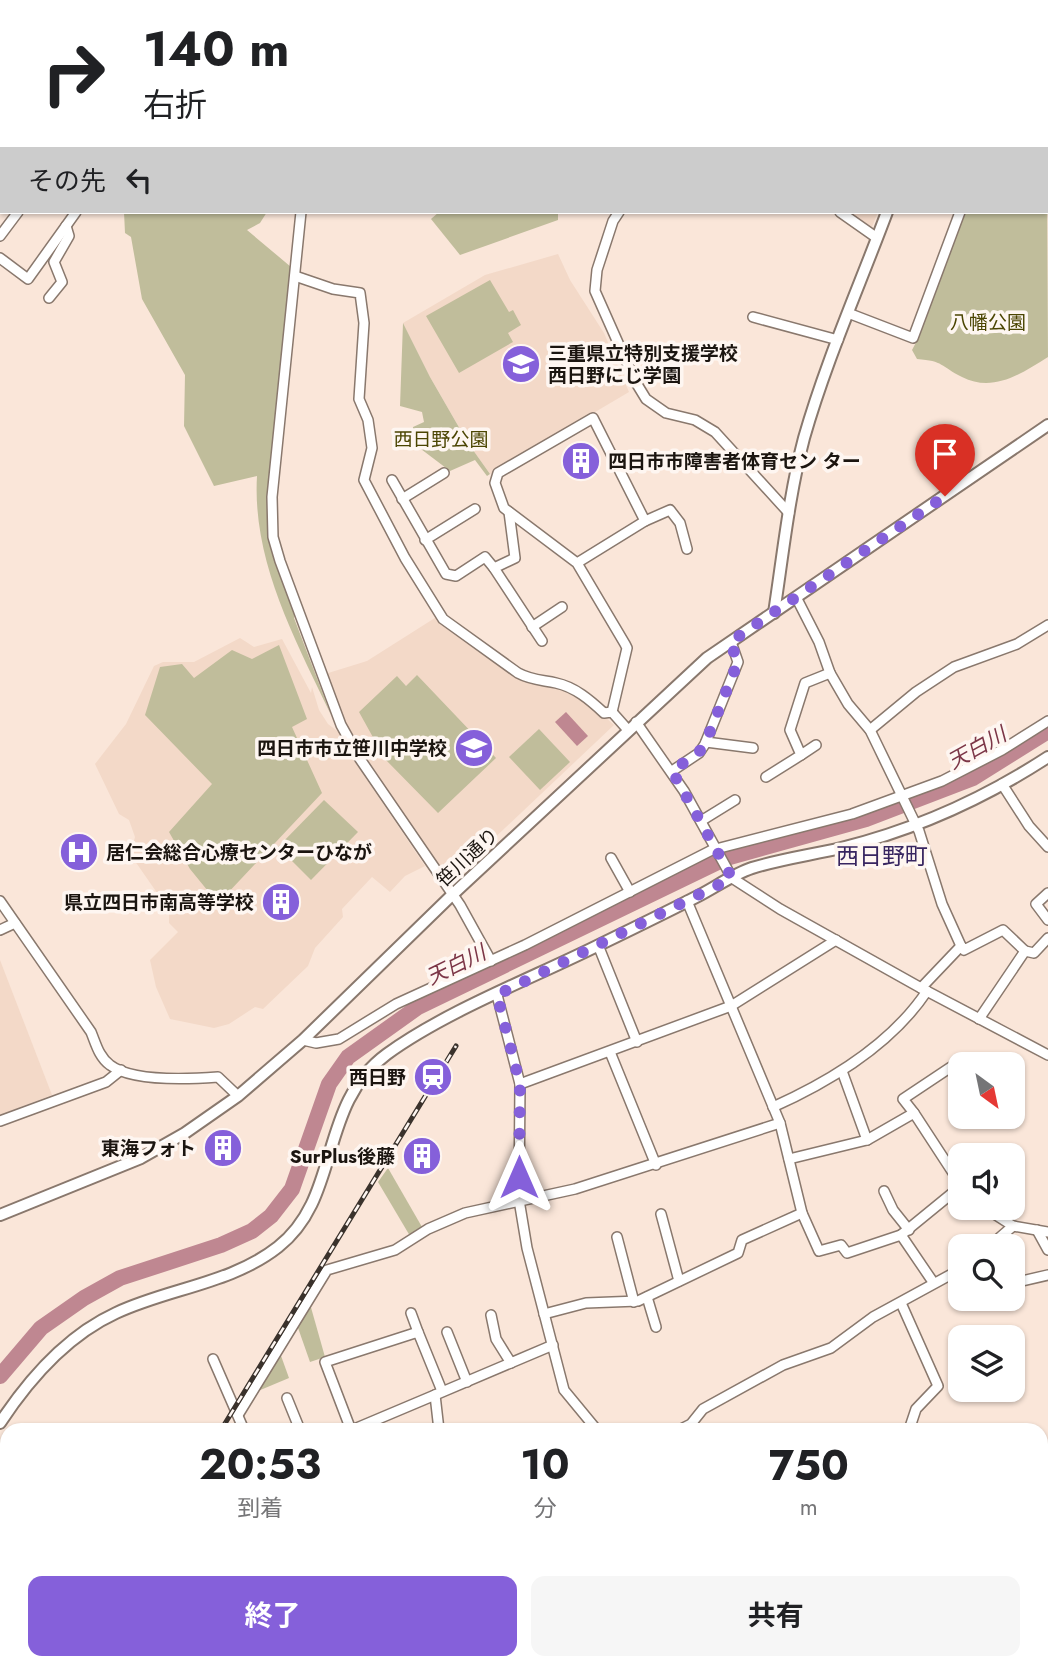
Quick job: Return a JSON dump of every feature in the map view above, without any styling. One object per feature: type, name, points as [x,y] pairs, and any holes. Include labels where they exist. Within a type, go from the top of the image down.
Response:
[{"type":"street","points":[[0,236],[16,214]]},
{"type":"street","points":[[0,258],[28,279],[75,214]]},
{"type":"street","points":[[301,214],[272,496],[273,537],[320,674],[341,726],[360,759],[452,895],[491,961]]},
{"type":"street","points":[[618,214],[613,221],[597,270],[595,291],[635,381],[646,399],[666,412],[695,420],[715,432],[789,513]]},
{"type":"street","points":[[843,214],[877,237]]},
{"type":"street","points":[[774,612],[789,513],[805,437],[838,340],[886,214]]},
{"type":"street","points":[[848,313],[913,338],[959,214]]},
{"type":"street","points":[[50,298],[62,282],[54,262],[69,236],[66,226]]},
{"type":"street","points":[[295,276],[333,289],[360,293],[364,310],[359,399],[368,420],[372,448],[364,480],[405,558],[443,619],[530,680],[558,683],[586,696],[604,713],[612,712],[632,726],[672,771],[732,878],[924,990],[1048,1055]]},
{"type":"street","points":[[753,317],[838,340]]},
{"type":"street","points":[[612,712],[627,648],[577,563],[504,508],[495,483],[498,474],[593,418],[645,521]]},
{"type":"street","name":"笹川通り","points":[[0,1215],[141,1158],[185,1133],[238,1097],[303,1040],[632,726],[730,642],[1048,425]]},
{"type":"street","points":[[402,499],[444,472]]},
{"type":"street","points":[[392,480],[446,574],[456,576],[485,557],[542,641]]},
{"type":"street","points":[[425,540],[475,509]]},
{"type":"street","points":[[577,563],[645,521],[670,510],[680,523],[687,549]]},
{"type":"street","points":[[494,568],[515,558],[509,512]]},
{"type":"street","points":[[796,597],[819,642],[830,673],[848,704],[870,730],[903,798],[961,946],[964,950],[981,939],[1005,930],[1025,951],[1034,953],[1048,938]]},
{"type":"street","points":[[532,626],[562,607]]},
{"type":"street","points":[[870,730],[916,692],[954,667],[1017,644],[1048,625]]},
{"type":"street","points":[[672,771],[699,752],[706,742],[738,662],[730,642]]},
{"type":"street","points":[[801,755],[790,730],[805,683],[830,673]]},
{"type":"street","points":[[303,1040],[316,1043],[339,1039],[396,1003],[491,961],[719,851],[903,798],[972,767],[1048,721]]},
{"type":"street","points":[[706,742],[753,748]]},
{"type":"street","points":[[766,777],[816,745]]},
{"type":"street","points":[[1,1423],[24,1387],[96,1324],[118,1312],[250,1266],[279,1247],[299,1228],[309,1213],[337,1124],[370,1067],[421,1034],[754,867],[839,848],[914,823],[1002,784],[1048,757]]},
{"type":"street","points":[[1002,784],[1029,826],[1048,847]]},
{"type":"street","points":[[701,821],[735,800]]},
{"type":"street","points":[[611,859],[630,892]]},
{"type":"street","points":[[1048,893],[1036,904],[1048,920]]},
{"type":"street","points":[[0,901],[91,1032],[100,1054],[110,1066],[170,1078],[218,1077],[238,1097]]},
{"type":"street","points":[[687,901],[779,1123],[802,1213],[818,1251],[841,1245],[847,1253],[905,1232],[948,1197]]},
{"type":"street","points":[[0,930],[15,923]]},
{"type":"street","points":[[520,1084],[731,1006],[836,940]]},
{"type":"street","points":[[598,945],[638,1042]]},
{"type":"street","points":[[773,1107],[818,1087],[842,1071],[911,1014],[924,990],[961,946]]},
{"type":"street","points":[[979,1019],[1025,951]]},
{"type":"street","points":[[497,995],[520,1084],[519,1200],[522,1226],[564,1390],[591,1423]]},
{"type":"street","points":[[610,1052],[656,1165]]},
{"type":"street","points":[[948,1069],[904,1099],[948,1166]]},
{"type":"street","points":[[0,1121],[106,1082],[121,1070]]},
{"type":"street","points":[[842,1071],[867,1140]]},
{"type":"street","points":[[789,1159],[867,1140],[914,1113]]},
{"type":"street","points":[[238,1415],[327,1270],[395,1250],[428,1229],[465,1213],[575,1189],[779,1123]]},
{"type":"street","points":[[884,1191],[933,1282]]},
{"type":"street","points":[[544,1314],[586,1303],[634,1302],[647,1297],[738,1254],[742,1240],[802,1213]]},
{"type":"street","points":[[661,1214],[678,1281]]},
{"type":"street","points":[[1004,1220],[1013,1226],[1048,1232]]},
{"type":"street","points":[[1004,1234],[1013,1226]]},
{"type":"street","points":[[1037,1230],[1048,1250]]},
{"type":"street","points":[[617,1237],[634,1302]]},
{"type":"street","points":[[1025,1280],[1048,1275]]},
{"type":"street","points":[[694,1423],[703,1409],[713,1403],[783,1365],[831,1348],[873,1317],[948,1276]]},
{"type":"street","points":[[647,1297],[656,1326]]},
{"type":"street","points":[[901,1303],[938,1385],[916,1409],[911,1423]]},
{"type":"street","points":[[411,1313],[438,1393],[439,1423]]},
{"type":"street","points":[[491,1315],[496,1339],[511,1363]]},
{"type":"street","points":[[349,1423],[325,1362],[418,1332]]},
{"type":"street","points":[[447,1332],[467,1382]]},
{"type":"street","points":[[368,1423],[553,1345]]},
{"type":"street","points":[[214,1359],[241,1423]]},
{"type":"street","points":[[287,1398],[297,1423]]},
{"type":"shaded area","points":[[852,214],[877,214],[872,227]]},
{"type":"shaded area","name":"三重県立特別支援学校 西日野にじ学園","points":[[558,254],[570,280],[604,333],[629,392],[490,474],[468,443],[403,323],[485,275]]},
{"type":"shaded area","name":"四日市市立笹川中学校","points":[[438,616],[530,682],[555,686],[584,698],[614,725],[448,882],[353,741],[325,674],[367,661]]},
{"type":"shaded area","points":[[240,638],[254,647],[282,639],[311,693],[312,687],[319,710],[328,724],[344,736],[365,777],[425,866],[405,876],[390,892],[372,877],[342,909],[343,917],[315,948],[308,966],[263,1009],[255,1007],[229,1024],[214,1028],[170,1019],[156,987],[150,960],[178,932],[169,923],[169,910],[130,854],[135,837],[129,820],[119,814],[95,764],[126,724],[154,666],[163,662],[194,662]]},
{"type":"shaded area","points":[[566,712],[588,736],[577,746],[555,722]]},
{"type":"shaded area","points":[[0,960],[52,1095],[0,1115]]},
{"type":"green space","points":[[124,214],[266,214],[260,223],[247,230],[291,267],[268,502],[269,536],[296,613],[294,618],[331,715],[290,628],[269,569],[257,508],[257,476],[214,486],[184,426],[185,375],[142,299],[131,237],[125,233]]},
{"type":"green space","points":[[437,214],[558,214],[558,220],[460,255],[431,219]]},
{"type":"green space","name":"八幡公園","points":[[964,214],[1047,214],[1048,357],[1028,370],[1006,379],[985,383],[973,381],[937,363],[917,359],[912,350]]},
{"type":"green space","points":[[490,280],[509,312],[513,310],[521,325],[508,333],[513,342],[459,373],[426,316]]},
{"type":"green space","name":"西日野公園","points":[[403,323],[468,443],[490,474],[487,476],[475,460],[450,471],[413,443],[413,427],[424,422],[422,412],[400,406]]},
{"type":"green space","points":[[279,645],[307,719],[292,727],[322,793],[225,896],[212,896],[190,869],[169,832],[212,784],[145,715],[160,667],[182,664],[194,678],[232,650],[252,659]]},
{"type":"green space","points":[[417,675],[496,758],[438,813],[385,759],[359,712],[397,676],[406,686]]},
{"type":"green space","points":[[539,729],[570,762],[540,790],[509,757]]},
{"type":"green space","points":[[324,800],[358,832],[311,880],[278,847]]},
{"type":"green space","points":[[388,1168],[422,1227],[410,1236],[378,1182]]},
{"type":"green space","points":[[310,1304],[325,1357],[310,1362],[297,1325]]},
{"type":"green space","points":[[280,1353],[289,1378],[258,1391]]},
{"type":"waterway","name":"天白川","points":[[0,1376],[41,1328],[84,1298],[120,1278],[221,1245],[252,1231],[271,1216],[292,1189],[329,1084],[348,1057],[418,1007],[726,858],[866,819],[973,778],[1048,731]]},
{"type":"railway","points":[[225,1423],[456,1046]]},
{"type":"place","name":"三重県立特別支援学校 西日野にじ学園","points":[[521,364]]},
{"type":"place","name":"四日市市障害者体育セン ター","points":[[581,461]]},
{"type":"place","name":"四日市市立笹川中学校","points":[[474,748]]},
{"type":"place","name":"居仁会総合心療センターひなが","points":[[79,852]]},
{"type":"place","name":"県立四日市南高等学校","points":[[281,902]]},
{"type":"place","name":"西日野","points":[[433,1077]]},
{"type":"place","name":"東海フォト","points":[[223,1148]]},
{"type":"place","name":"SurPlus後藤","points":[[422,1156]]},
{"type":"district","name":"西日野町","points":[[882,856]]},
{"type":"route","points":[[519,1177],[520,1084],[497,995],[732,878],[672,771],[692,755],[696,755],[705,744],[738,662],[738,656],[730,642],[945,496]]}]
